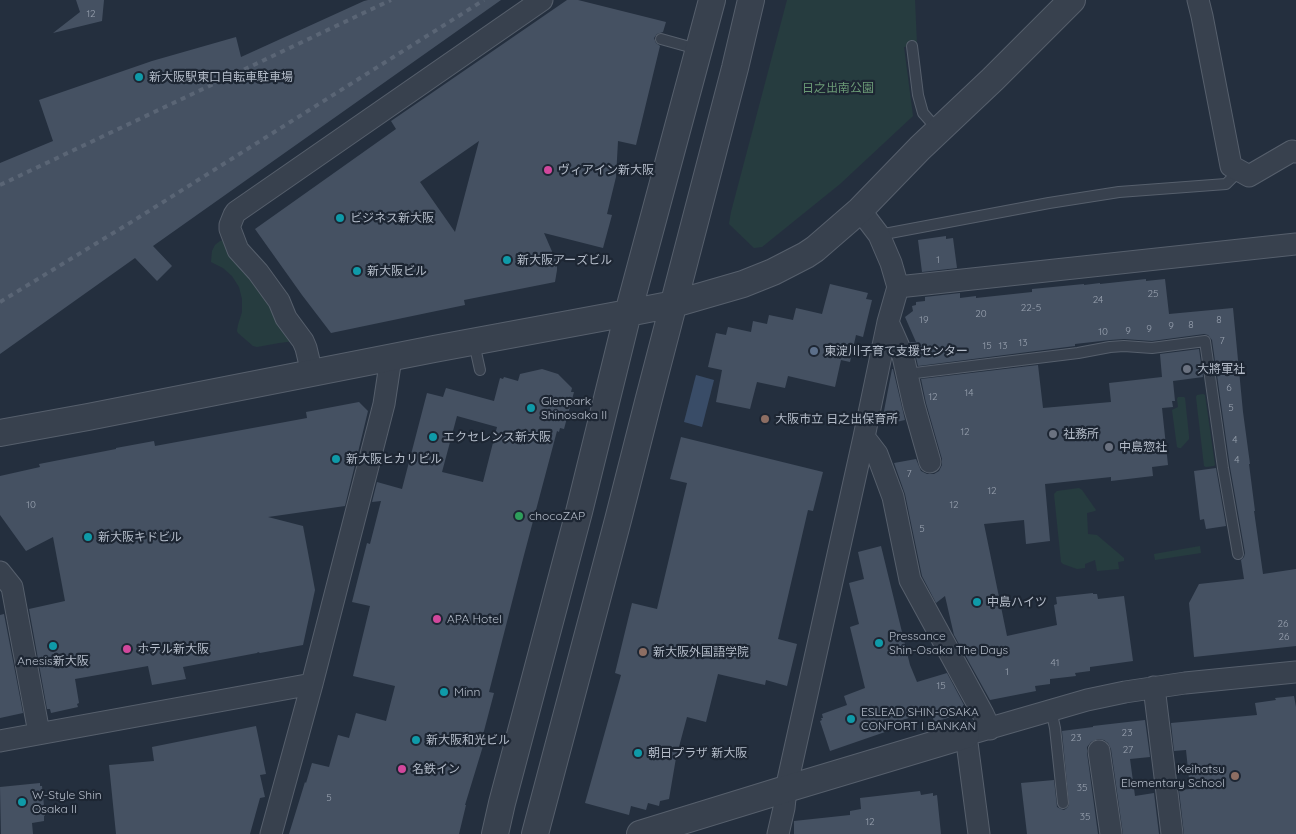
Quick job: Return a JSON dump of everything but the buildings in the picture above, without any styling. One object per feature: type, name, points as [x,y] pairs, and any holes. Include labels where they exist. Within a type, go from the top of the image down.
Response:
[{"type":"street","points":[[312,373],[303,341],[286,318],[279,301],[258,272],[238,250],[230,229],[234,214],[542,0]]},
{"type":"street","points":[[495,834],[579,512],[628,313],[712,0]]},
{"type":"street","points":[[535,834],[674,304],[751,0]]},
{"type":"street","points":[[0,433],[674,304],[743,284],[772,272],[815,249],[860,210],[920,148],[1072,0]]},
{"type":"street","points":[[1198,0],[1231,166],[1249,176],[1292,151],[1296,152]]},
{"type":"street","points":[[778,834],[786,789],[888,322],[898,287],[891,263],[879,235],[860,210]]},
{"type":"street","points":[[898,287],[1296,244]]},
{"type":"street","points":[[888,322],[903,356],[914,406],[930,462]]},
{"type":"street","points":[[271,834],[312,684],[384,404],[391,358]]},
{"type":"street","points":[[864,437],[877,454],[893,497],[910,580],[983,714],[978,732],[979,834]]},
{"type":"street","points":[[0,572],[12,587],[38,733]]},
{"type":"street","points":[[640,834],[1087,700],[1154,687],[1296,672]]},
{"type":"street","points":[[0,741],[312,684]]},
{"type":"street","points":[[1154,687],[1172,834]]},
{"type":"street","points":[[1100,751],[1110,834]]},
{"type":"lane","points":[[661,39],[698,49]]},
{"type":"lane","points":[[912,46],[918,95],[923,113],[939,131]]},
{"type":"lane","points":[[879,235],[1048,203],[1120,192],[1226,184],[1239,171]]},
{"type":"lane","points":[[907,374],[1078,353],[1110,347],[1152,348],[1205,341],[1223,468],[1238,554]]},
{"type":"lane","points":[[474,342],[480,370]]},
{"type":"lane","points":[[1051,710],[1055,728],[1063,803]]},
{"type":"green space","name":"日之出南公園","points":[[787,0],[915,0],[917,45],[904,47],[913,116],[840,184],[762,247],[754,248],[729,224]]},
{"type":"green space","points":[[226,239],[294,341],[257,347],[253,346],[238,333],[242,312],[242,299],[239,287],[232,276],[223,268],[211,262],[212,251],[215,245]]},
{"type":"green space","points":[[1205,395],[1215,465],[1206,467],[1204,466],[1196,397]]},
{"type":"green space","points":[[1178,397],[1185,398],[1189,436],[1189,439],[1181,448],[1177,447],[1172,410],[1178,407]]},
{"type":"green space","points":[[1079,488],[1096,510],[1087,513],[1088,534],[1097,535],[1124,558],[1124,561],[1118,562],[1119,569],[1097,571],[1095,560],[1085,564],[1085,568],[1077,569],[1061,562],[1054,494],[1057,491]]},
{"type":"green space","points":[[1200,546],[1201,553],[1155,560],[1154,554]]},
{"type":"water","points":[[696,375],[714,380],[702,427],[684,422]]},
{"type":"railway","points":[[0,185],[391,0]]},
{"type":"railway","points":[[0,302],[133,221],[484,0]]},
{"type":"place","name":"新大阪駅東口自転車駐車場","points":[[139,77]]},
{"type":"place","name":"ヴィアイン新大阪","points":[[548,170]]},
{"type":"place","name":"ビジネス新大阪","points":[[340,218]]},
{"type":"place","name":"新大阪アーズビル","points":[[507,260]]},
{"type":"place","name":"新大阪ビル","points":[[357,271]]},
{"type":"place","name":"東淀川子育て支援センター","points":[[814,351]]},
{"type":"place","name":"大將軍社","points":[[1187,369]]},
{"type":"place","name":"Glenpark Shinosaka II","points":[[531,408]]},
{"type":"place","name":"大阪市立 日之出保育所","points":[[765,419]]},
{"type":"place","name":"社務所","points":[[1053,434]]},
{"type":"place","name":"エクセレンス新大阪","points":[[433,437]]},
{"type":"place","name":"中島惣社","points":[[1109,447]]},
{"type":"place","name":"新大阪ヒカリビル","points":[[336,459]]},
{"type":"place","name":"chocoZAP","points":[[519,516]]},
{"type":"place","name":"新大阪キドビル","points":[[88,537]]},
{"type":"place","name":"中島ハイツ","points":[[977,602]]},
{"type":"place","name":"APA Hotel","points":[[437,619]]},
{"type":"place","name":"Pressance Shin-Osaka The Days","points":[[879,643]]},
{"type":"place","name":"Anesis新大阪","points":[[53,646]]},
{"type":"place","name":"ホテル新大阪","points":[[127,649]]},
{"type":"place","name":"新大阪外国語学院","points":[[643,652]]},
{"type":"place","name":"Minn","points":[[444,692]]},
{"type":"place","name":"ESLEAD SHIN-OSAKA CONFORT I BANKAN","points":[[851,719]]},
{"type":"place","name":"新大阪和光ビル","points":[[416,740]]},
{"type":"place","name":"朝日プラザ 新大阪","points":[[638,753]]},
{"type":"place","name":"名鉄イン","points":[[402,769]]},
{"type":"place","name":"Keihatsu Elementary School","points":[[1235,776]]},
{"type":"place","name":"W-Style Shin Osaka II","points":[[22,802]]}]
